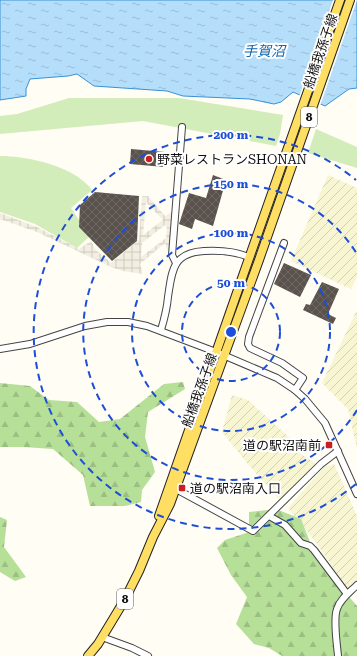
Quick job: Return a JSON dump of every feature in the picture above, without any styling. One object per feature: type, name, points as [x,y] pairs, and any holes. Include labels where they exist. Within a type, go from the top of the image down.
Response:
[{"type":"main road","name":"船橋我孫子線","points":[[153,537],[163,502],[340,0]]},
{"type":"main road","name":"船橋我孫子線","points":[[88,656],[102,637],[132,586],[176,489],[350,0]]},
{"type":"street","points":[[176,263],[172,255],[182,127]]},
{"type":"street","points":[[284,243],[249,336],[248,344],[250,348],[282,363],[303,378],[295,390]]},
{"type":"street","points":[[161,330],[173,268],[180,258],[186,254],[197,251],[224,250],[249,257]]},
{"type":"street","points":[[0,349],[30,344],[85,326],[107,322],[128,322],[161,330],[216,352],[277,378],[295,390],[315,409],[325,422],[357,494]]},
{"type":"street","points":[[176,489],[253,531],[321,464],[338,451]]},
{"type":"street","points":[[269,516],[285,525],[301,543],[310,546],[347,594]]},
{"type":"street","points":[[338,656],[335,618],[337,609],[347,594],[357,585]]},
{"type":"street","points":[[102,637],[132,648],[148,656]]},
{"type":"shaded area","points":[[328,175],[357,188],[357,277],[351,289],[291,261]]},
{"type":"shaded area","points":[[142,196],[148,196],[165,216],[172,212],[169,251],[168,252],[165,243],[140,264],[143,274],[123,271],[111,267],[37,232],[0,219],[0,213],[37,227],[79,249],[91,241],[96,250],[111,263],[139,240]],"holes":[[[146,202],[163,220],[143,235]],[[165,225],[167,228],[166,238],[141,257],[142,243]]]},
{"type":"shaded area","points":[[357,310],[357,449],[348,409],[322,383]]},
{"type":"shaded area","points":[[232,395],[248,400],[301,448],[300,453],[318,465],[284,505],[222,432]]},
{"type":"shaded area","points":[[334,464],[357,516],[357,581],[348,590],[315,541],[288,508],[324,467]]},
{"type":"green space","points":[[69,98],[179,98],[283,115],[280,134],[276,146],[143,121],[0,134],[0,116],[17,114]]},
{"type":"green space","points":[[316,129],[357,147],[357,168],[308,153]]},
{"type":"green space","points":[[0,156],[11,156],[36,160],[50,164],[63,169],[84,182],[92,190],[71,208],[90,236],[77,248],[35,224],[0,212]]},
{"type":"green space","points":[[183,382],[185,389],[148,412],[145,437],[155,472],[142,490],[141,502],[125,506],[90,506],[83,475],[53,449],[0,447],[0,383],[30,386],[49,400],[77,402],[99,422],[120,419],[164,384]]},
{"type":"green space","points":[[276,509],[301,519],[310,542],[313,555],[357,606],[357,656],[282,656],[269,648],[254,644],[236,624],[247,597],[231,575],[217,548],[225,540],[249,532],[249,512]]},
{"type":"green space","points":[[0,517],[7,520],[4,547],[26,577],[15,581],[0,572]]},
{"type":"water","name":"手賀沼","points":[[0,0],[357,0],[357,88],[349,89],[325,106],[293,92],[281,102],[274,104],[250,99],[183,96],[167,91],[94,86],[77,74],[30,79],[26,89],[26,96],[0,100]]},
{"type":"pier","points":[[333,0],[357,0],[320,106],[299,97]]},
{"type":"building","points":[[131,149],[165,152],[164,167],[130,164]]},
{"type":"building","points":[[213,175],[226,180],[213,226],[195,219],[192,229],[179,224],[189,193],[206,198]]},
{"type":"building","points":[[95,192],[139,196],[137,241],[112,261],[79,227],[80,205]]},
{"type":"building","points":[[284,263],[311,275],[300,297],[274,284]]},
{"type":"building","points":[[322,282],[339,289],[328,314],[336,318],[333,324],[303,310],[306,304],[310,305]]},
{"type":"place","name":"野菜レストランSHONAN","points":[[149,159]]},
{"type":"place","name":"道の駅沼南前","points":[[329,445]]},
{"type":"place","name":"道の駅沼南入口","points":[[182,488]]}]
